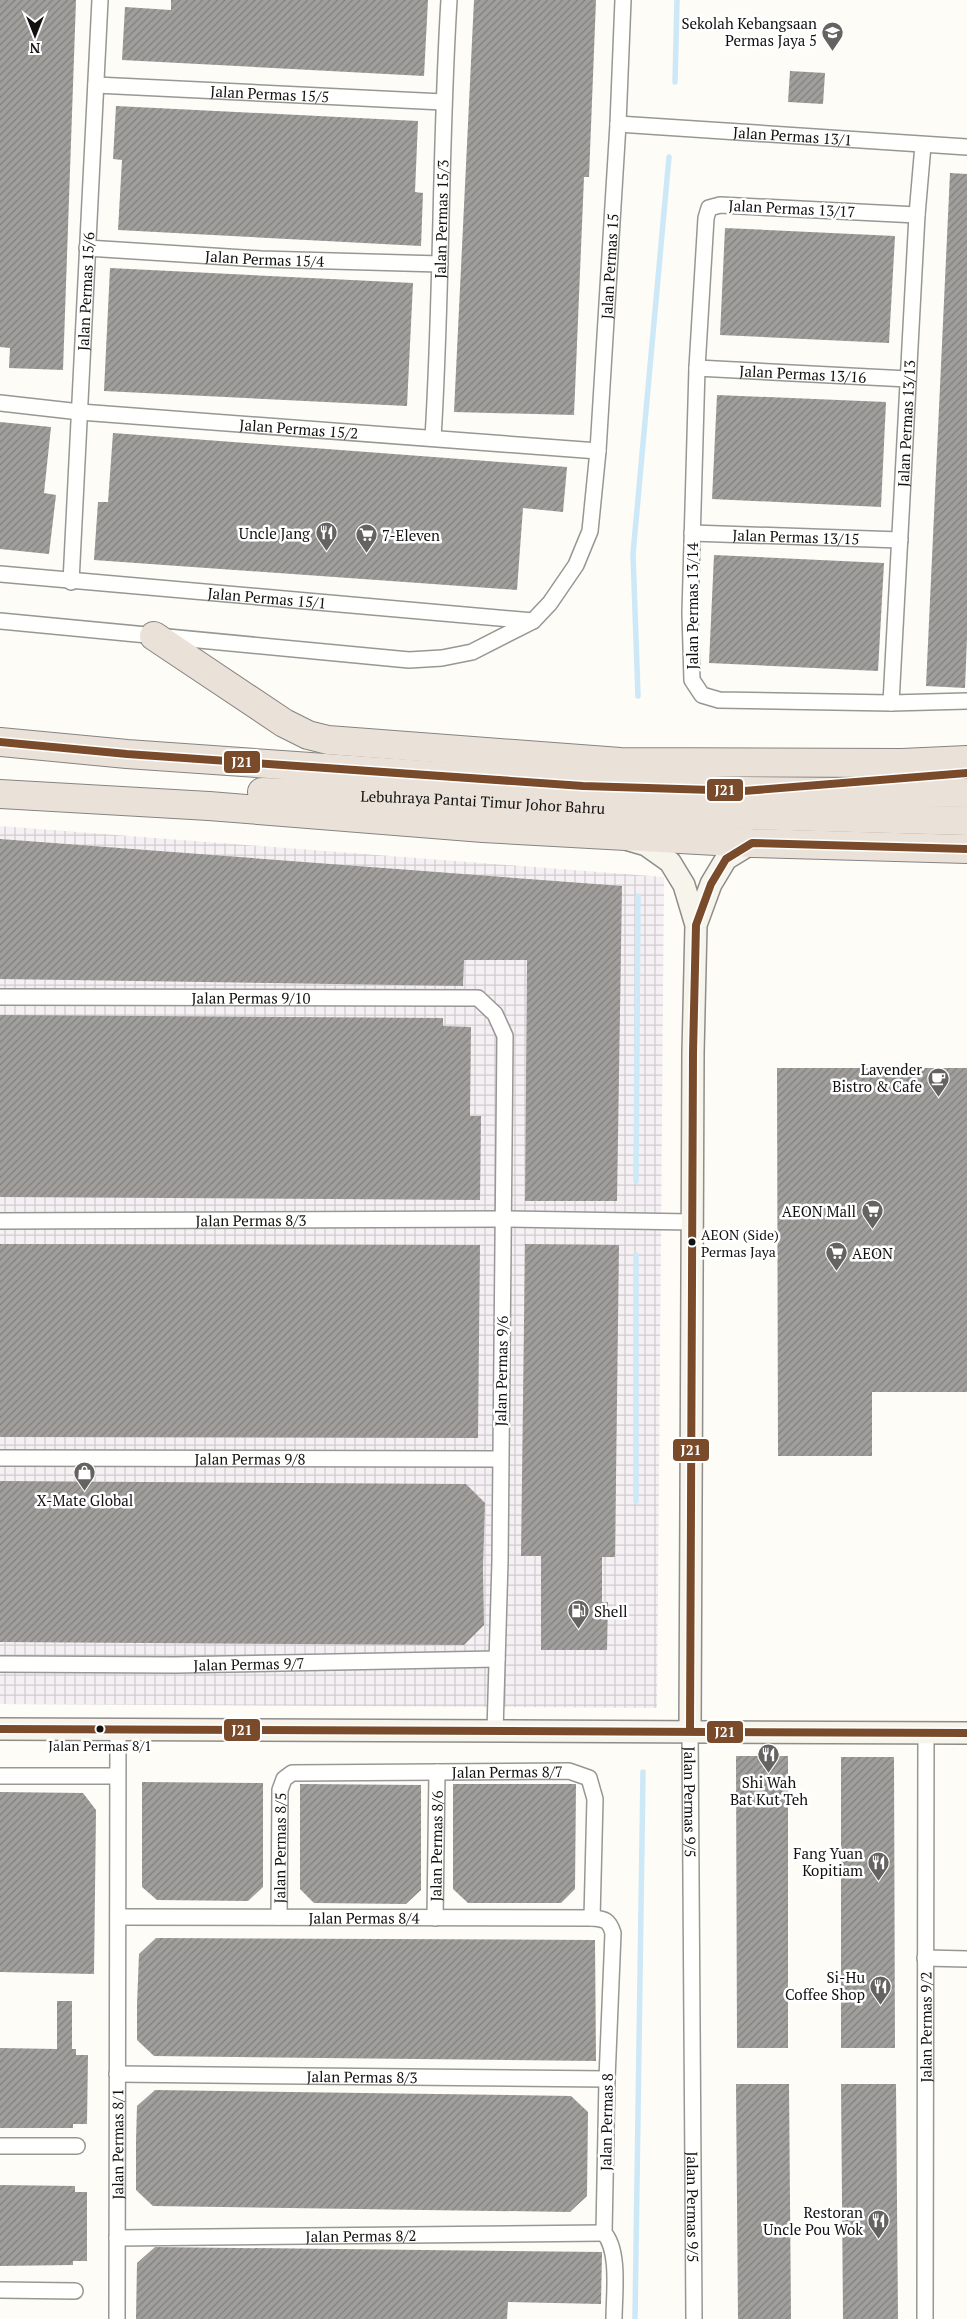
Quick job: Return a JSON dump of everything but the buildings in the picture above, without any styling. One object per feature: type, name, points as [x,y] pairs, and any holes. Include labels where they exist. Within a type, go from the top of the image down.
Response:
[{"type":"highway","points":[[154,636],[284,723],[308,735],[328,740],[620,762],[902,763],[967,760]]},
{"type":"highway","name":"Lebuhraya Pantai Timur Johor Bahru","points":[[0,742],[127,754],[583,786],[744,791],[967,793]]},
{"type":"highway","points":[[744,791],[967,773]]},
{"type":"highway","name":"Lebuhraya Pantai Timur Johor Bahru","points":[[0,776],[117,786],[434,798],[706,814],[967,821]]},
{"type":"highway","points":[[0,794],[209,806],[483,828],[752,843],[967,849]]},
{"type":"street","name":"Jalan Permas 15/6","points":[[71,582],[100,0]]},
{"type":"street","name":"Jalan Permas 15/3","points":[[433,438],[440,264],[443,102],[449,0]]},
{"type":"street","name":"Jalan Permas 15","points":[[0,621],[409,660],[442,658],[472,652],[532,621],[550,603],[568,578],[576,565],[590,531],[598,451],[618,124],[623,0]]},
{"type":"street","name":"Jalan Permas 15/5","points":[[96,85],[443,102]]},
{"type":"street","name":"Jalan Permas 13/1","points":[[618,124],[967,147]]},
{"type":"street","name":"Jalan Permas 13/13","points":[[891,703],[917,215],[923,144]]},
{"type":"street","name":"Jalan Permas 13/17","points":[[697,368],[706,218],[709,208],[720,204],[917,215]]},
{"type":"street","name":"Jalan Permas 15/4","points":[[88,248],[261,259],[440,264]]},
{"type":"street","name":"Jalan Permas 13/16","points":[[697,368],[908,379]]},
{"type":"street","name":"Jalan Permas 13/14","points":[[697,368],[690,613],[692,680],[702,695],[719,700],[891,703],[967,701]]},
{"type":"street","name":"Jalan Permas 15/2","points":[[0,403],[80,412],[598,451]]},
{"type":"street","name":"Jalan Permas 13/15","points":[[692,533],[900,540]]},
{"type":"street","name":"Jalan Permas 15/1","points":[[0,574],[71,582],[532,621]]},
{"type":"street","name":"Jalan Permas 9/5","points":[[614,835],[646,846],[670,862],[684,885],[696,924],[692,1222],[690,1731],[694,2319]]},
{"type":"street","name":"Jalan Permas 9/5","points":[[696,924],[711,884],[726,860],[752,843]]},
{"type":"street","name":"Jalan Permas 9/10","points":[[0,997],[478,998],[495,1014]]},
{"type":"street","name":"Jalan Permas 9/6","points":[[495,1014],[505,1036],[495,1731]]},
{"type":"street","name":"Jalan Permas 8/3","points":[[0,1221],[502,1219],[692,1222]]},
{"type":"street","name":"Jalan Permas 9/8","points":[[0,1458],[500,1459]]},
{"type":"street","name":"Jalan Permas 9/7","points":[[0,1664],[176,1665],[497,1659]]},
{"type":"street","points":[[0,1729],[967,1733]]},
{"type":"street","name":"Jalan Permas 8/1","points":[[117,2319],[118,1729]]},
{"type":"street","name":"Jalan Permas 9/2","points":[[925,2319],[926,1733]]},
{"type":"street","name":"Jalan Permas 8/7","points":[[284,1779],[292,1774],[303,1773],[569,1771],[589,1778],[595,1799],[592,1918]]},
{"type":"street","name":"Jalan Permas 8/6","points":[[435,1918],[437,1772]]},
{"type":"street","points":[[0,1776],[117,1776]]},
{"type":"street","name":"Jalan Permas 8/5","points":[[279,1917],[279,1803],[280,1790],[284,1779]]},
{"type":"street","name":"Jalan Permas 8/4","points":[[118,1917],[592,1918],[605,1919],[610,1923]]},
{"type":"street","name":"Jalan Permas 8","points":[[610,1923],[613,1933],[607,2079],[604,2233],[611,2240],[614,2252],[614,2319]]},
{"type":"street","points":[[925,1958],[967,1959]]},
{"type":"street","name":"Jalan Permas 8/3","points":[[117,2074],[607,2079]]},
{"type":"street","points":[[0,2146],[77,2146]]},
{"type":"street","name":"Jalan Permas 8/2","points":[[117,2238],[604,2233]]},
{"type":"street","points":[[0,2290],[75,2291]]},
{"type":"shaded area","points":[[0,826],[664,877],[657,1708],[0,1704]]},
{"type":"waterway","points":[[675,82],[677,0]]},
{"type":"waterway","points":[[638,696],[633,554],[669,157]]},
{"type":"waterway","points":[[636,1181],[638,896]]},
{"type":"waterway","points":[[636,1255],[636,1501]]},
{"type":"waterway","points":[[635,2319],[643,1772]]},
{"type":"transit line","name":"J21","points":[[0,742],[127,754],[583,786],[744,791],[967,773]]},
{"type":"transit line","name":"J21","points":[[690,1731],[693,1053],[696,925],[711,884],[726,859],[752,843],[967,849]]},
{"type":"transit line","name":"J21","points":[[0,1729],[967,1733]]},
{"type":"place","name":"Sekolah Kebangsaan Permas Jaya 5","points":[[833,51]]},
{"type":"place","name":"Uncle Jang","points":[[326,552]]},
{"type":"place","name":"7-Eleven","points":[[366,554]]},
{"type":"place","name":"Lavender Bistro & Cafe","points":[[938,1097]]},
{"type":"place","name":"AEON Mall","points":[[872,1230]]},
{"type":"place","name":"AEON (Side) Permas Jaya","points":[[692,1242]]},
{"type":"place","name":"AEON","points":[[836,1272]]},
{"type":"place","name":"X-Mate Global","points":[[85,1491]]},
{"type":"place","name":"Shell","points":[[578,1630]]},
{"type":"place","name":"Jalan Permas 8/1","points":[[100,1729]]},
{"type":"place","name":"Shi Wah Bat Kut Teh","points":[[769,1773]]},
{"type":"place","name":"Fang Yuan Kopitiam","points":[[879,1881]]},
{"type":"place","name":"Si-Hu Coffee Shop","points":[[881,2005]]},
{"type":"place","name":"Restoran Uncle Pou Wok","points":[[879,2240]]}]
